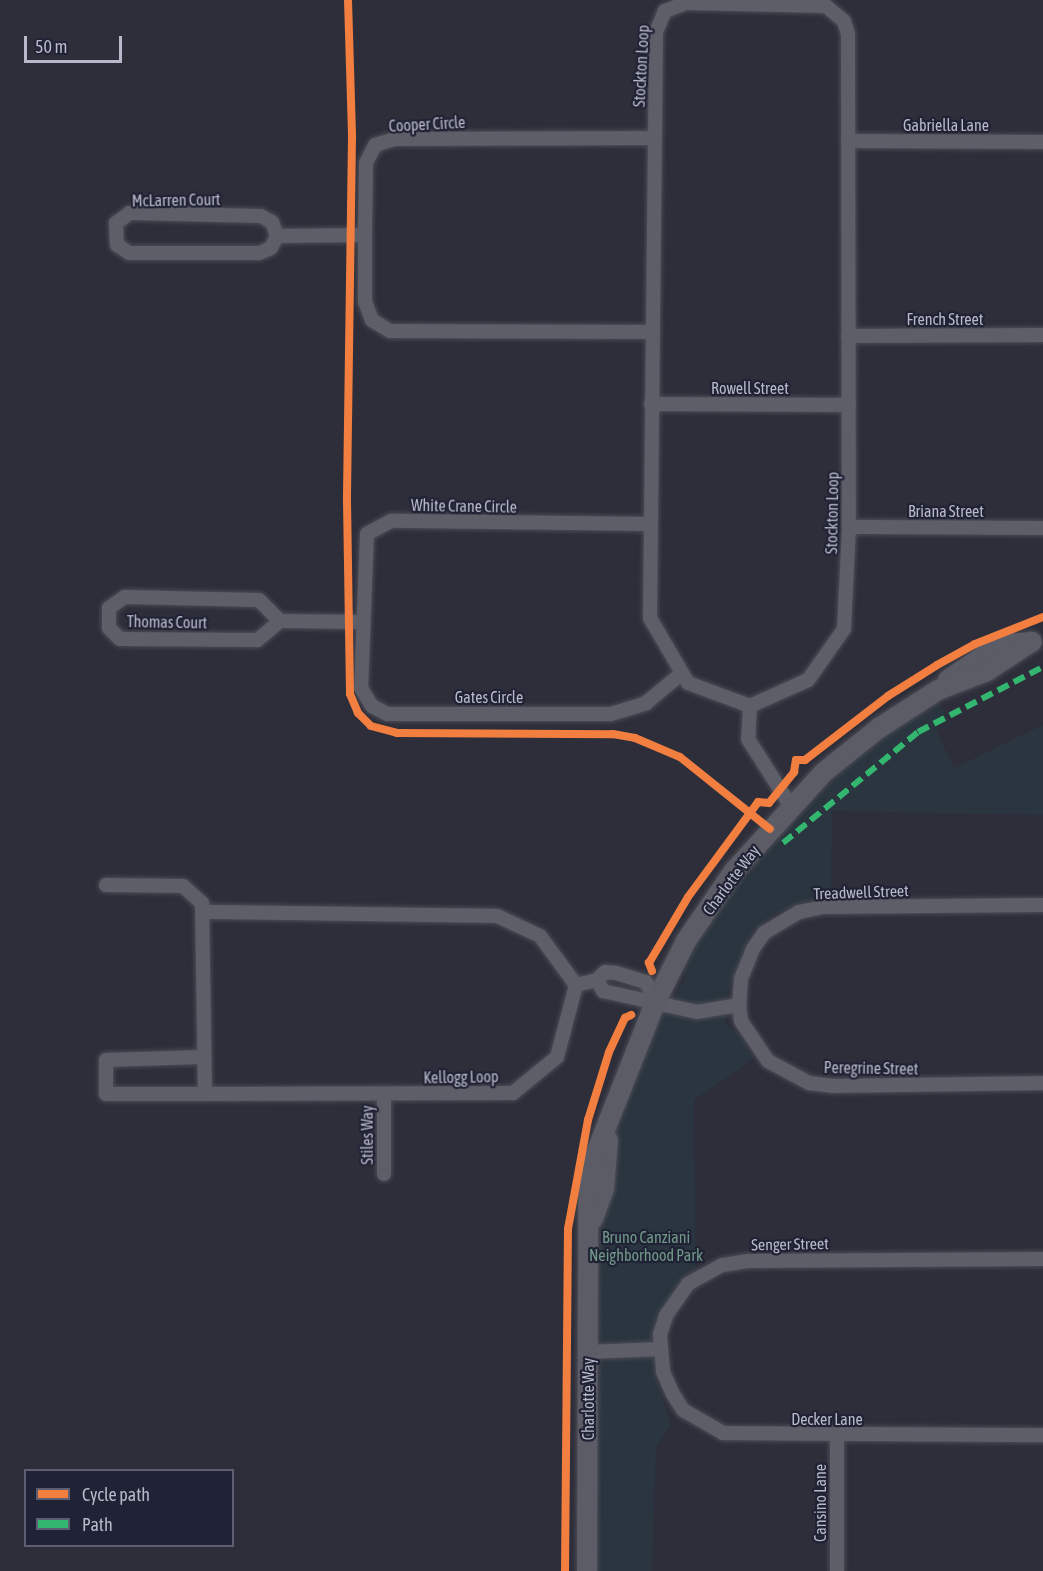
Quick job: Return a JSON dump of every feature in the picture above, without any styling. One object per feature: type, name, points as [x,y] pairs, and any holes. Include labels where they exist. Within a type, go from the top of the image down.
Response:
[{"type":"street","name":"Stockton Loop","points":[[686,3],[816,4],[836,11],[848,34],[849,527],[844,630],[808,680],[750,706],[688,683],[650,618],[655,138],[656,32],[665,11],[686,3]]},
{"type":"street","name":"Cooper Circle","points":[[652,332],[390,331],[372,320],[365,302],[366,163],[375,145],[394,139],[655,138]]},
{"type":"street","name":"Gabriella Lane","points":[[848,141],[1043,142]]},
{"type":"street","name":"McLarren Court","points":[[130,213],[261,216],[272,222],[277,236],[271,248],[259,253],[129,253],[117,245],[116,223],[130,213]]},
{"type":"street","points":[[277,236],[365,235]]},
{"type":"street","name":"French Street","points":[[848,336],[1043,335]]},
{"type":"street","name":"Rowell Street","points":[[651,404],[849,405]]},
{"type":"street","name":"White Crane Circle","points":[[361,622],[368,534],[391,521],[650,524]]},
{"type":"street","name":"Briana Street","points":[[849,527],[1043,528]]},
{"type":"street","name":"Thomas Court","points":[[125,597],[259,600],[280,621],[257,640],[120,639],[109,628],[109,608],[125,597]]},
{"type":"street","points":[[280,621],[361,622]]},
{"type":"street","name":"Gates Circle","points":[[361,622],[361,688],[372,706],[387,714],[611,714],[646,703],[682,673]]},
{"type":"street","name":"Charlotte Way","points":[[587,1571],[591,1227],[588,1193],[594,1158],[656,1001],[686,941],[728,880],[790,805],[879,728],[938,690],[987,671],[1037,640]]},
{"type":"street","points":[[750,706],[748,739],[790,805]]},
{"type":"street","points":[[106,885],[183,886],[197,894],[205,912],[202,1057],[205,1094]]},
{"type":"street","name":"Treadwell Street","points":[[739,1005],[741,979],[753,949],[764,933],[799,912],[823,907],[1043,905]]},
{"type":"street","points":[[205,912],[497,916],[540,936],[576,985],[597,980],[605,972],[646,982],[656,1001]]},
{"type":"street","points":[[597,980],[603,991],[631,999],[656,1001],[697,1011],[739,1005]]},
{"type":"street","name":"Kellogg Loop","points":[[202,1057],[106,1060],[106,1094],[513,1093],[557,1057],[576,985]]},
{"type":"street","name":"Peregrine Street","points":[[739,1005],[741,1022],[768,1061],[809,1083],[834,1086],[1043,1083]]},
{"type":"street","name":"Stiles Way","points":[[384,1095],[384,1174]]},
{"type":"street","name":"Senger Street","points":[[660,1349],[660,1335],[675,1300],[688,1284],[722,1265],[748,1261],[1043,1259]]},
{"type":"street","points":[[588,1352],[660,1349]]},
{"type":"street","name":"Decker Lane","points":[[660,1349],[663,1372],[683,1410],[723,1433],[747,1436],[1043,1435]]},
{"type":"street","name":"Cansino Lane","points":[[837,1436],[837,1571]]},
{"type":"green space","name":"Bruno Canziani Neighborhood Park","points":[[932,702],[940,704],[948,721],[935,727],[954,768],[1043,725],[1043,815],[832,811],[831,893],[778,912],[752,931],[728,991],[725,1024],[739,1033],[755,1058],[694,1100],[696,1269],[676,1286],[656,1324],[656,1380],[671,1424],[656,1447],[652,1571],[594,1571],[594,1312],[599,1226],[616,1128],[647,1034],[685,980],[685,957],[747,864],[803,803],[886,732]]},
{"type":"marked path","points":[[783,843],[918,732],[1043,667]]},
{"type":"cycle path","points":[[348,0],[352,137],[347,501],[350,694],[358,713],[371,726],[397,733],[613,734],[635,738],[680,757],[770,829]]},
{"type":"cycle path","points":[[652,971],[649,963],[688,897],[758,802],[769,803],[794,772],[796,760],[805,760],[888,696],[937,665],[975,644],[1043,617]]},
{"type":"cycle path","points":[[565,1571],[568,1229],[588,1120],[609,1052],[625,1018],[631,1015]]}]
